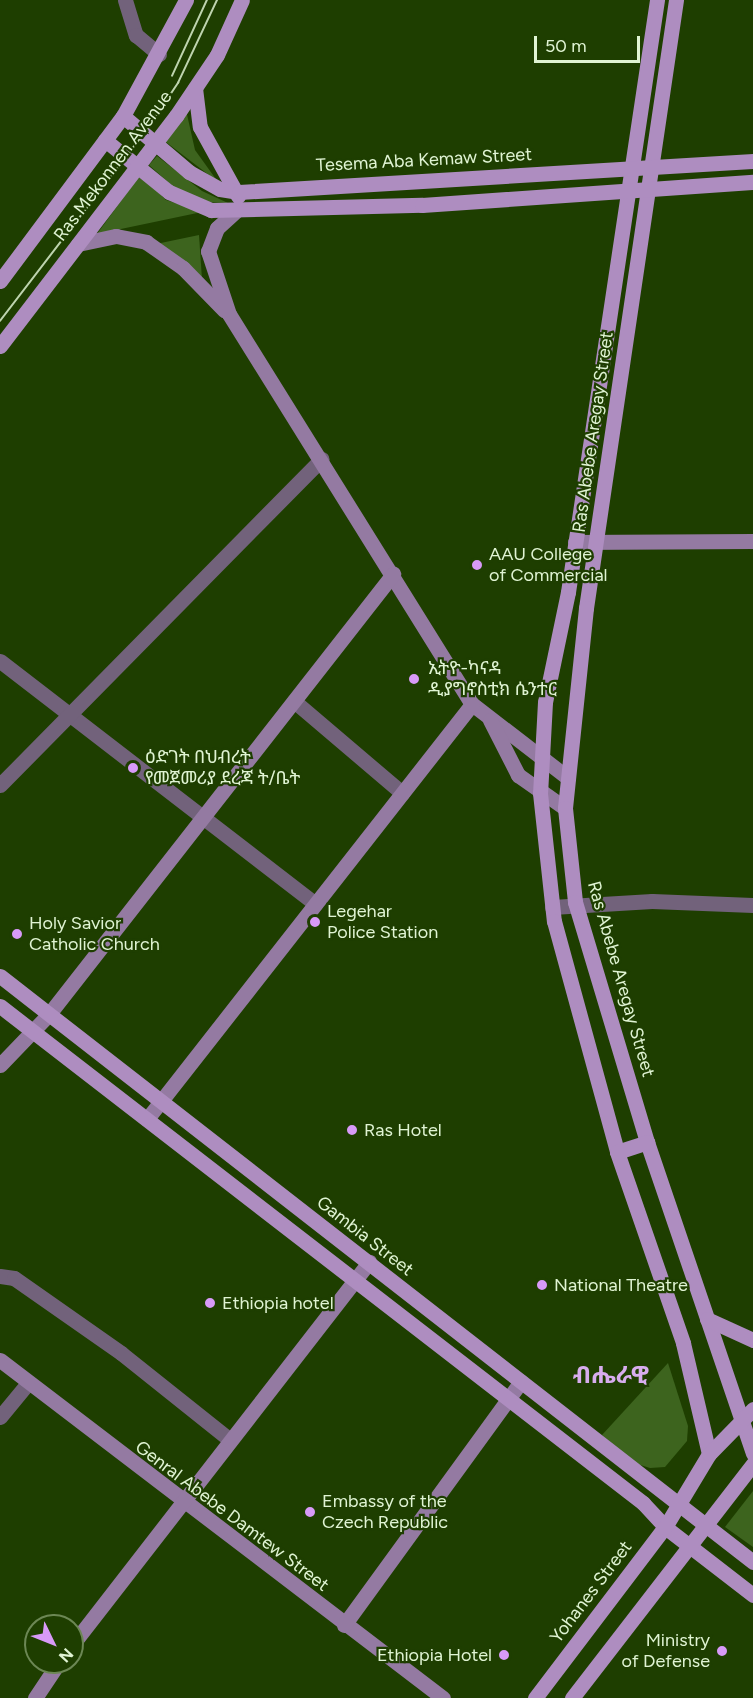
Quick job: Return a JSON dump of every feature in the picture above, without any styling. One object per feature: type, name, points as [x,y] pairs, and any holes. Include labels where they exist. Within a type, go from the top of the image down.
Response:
[{"type":"main road","name":"Ras Mekonnen Avenue","points":[[0,281],[123,116],[159,54],[186,0]]},
{"type":"main road","name":"Ras Mekonnen Avenue","points":[[0,346],[138,167],[195,88],[242,0]]},
{"type":"main road","name":"Ras Abebe Aregay Street","points":[[657,0],[575,542],[544,702],[540,793],[552,907],[617,1152],[683,1343],[709,1454]]},
{"type":"main road","name":"Ras Abebe Aregay Street","points":[[676,0],[650,164],[649,185],[597,542],[565,808],[575,902],[647,1142],[707,1319],[732,1403],[748,1414],[753,1453]]},
{"type":"main road","points":[[195,88],[200,127],[239,192],[237,210]]},
{"type":"main road","name":"Tesema Aba Kemaw Street","points":[[123,116],[207,183],[239,192],[650,164],[753,161]]},
{"type":"main road","points":[[105,140],[138,167],[190,203],[237,210],[422,205],[649,185],[753,182]]},
{"type":"main road","name":"Gambia Street","points":[[0,976],[521,1381],[659,1485],[678,1508],[753,1562]]},
{"type":"main road","points":[[0,1006],[643,1503],[665,1527],[753,1595]]},
{"type":"main road","points":[[617,1152],[647,1142]]},
{"type":"main road","points":[[707,1319],[753,1340]]},
{"type":"main road","name":"Yohanes Street","points":[[535,1698],[665,1527],[709,1454],[748,1414]]},
{"type":"main road","points":[[572,1698],[753,1464]]},
{"type":"street","points":[[125,0],[136,35],[159,54]]},
{"type":"street","points":[[229,314],[208,251],[217,228],[237,210]]},
{"type":"street","points":[[78,244],[116,236],[146,242],[183,268],[229,314],[322,459],[472,704],[543,763],[568,778]]},
{"type":"street","points":[[0,785],[322,459]]},
{"type":"street","points":[[575,542],[753,541]]},
{"type":"street","points":[[0,1065],[30,1031],[49,1014],[393,574]]},
{"type":"street","points":[[0,661],[66,717],[315,904]]},
{"type":"street","points":[[294,701],[402,793]]},
{"type":"street","points":[[147,1119],[472,704]]},
{"type":"street","points":[[489,717],[518,775],[540,793],[565,808]]},
{"type":"street","points":[[552,907],[575,902],[753,905]]},
{"type":"street","points":[[84,1630],[369,1262]]},
{"type":"street","points":[[0,1276],[14,1278],[121,1353],[230,1440]]},
{"type":"street","name":"Genral Abebe Damtew Street","points":[[0,1360],[182,1503],[443,1698]]},
{"type":"street","points":[[344,1625],[521,1381]]},
{"type":"street","points":[[0,1417],[28,1383]]},
{"type":"street","points":[[35,1698],[51,1674]]},
{"type":"green space","points":[[186,110],[195,150],[218,182],[162,139]]},
{"type":"green space","points":[[157,156],[202,191],[228,203],[204,202],[176,189],[149,165]]},
{"type":"green space","points":[[140,175],[166,200],[202,212],[97,234]]},
{"type":"green space","points":[[199,235],[202,279],[156,244]]},
{"type":"green space","points":[[668,1363],[688,1426],[687,1441],[665,1467],[650,1468],[634,1463],[602,1435]]},
{"type":"green space","points":[[753,1491],[753,1547],[725,1527]]},
{"type":"tram line","points":[[172,76],[207,0]]},
{"type":"tram line","points":[[0,321],[146,131],[178,83],[217,0]]},
{"type":"place","name":"AAU College of Commercial","points":[[477,565]]},
{"type":"place","name":"ኢትዮ-ካናዳ ዲያግኖስቲክ ሴንተር","points":[[414,679]]},
{"type":"place","name":"ዕድገት በህብረት የመጀመሪያ ደረጃ ት/ቤት","points":[[133,768]]},
{"type":"place","name":"Legehar Police Station","points":[[315,922]]},
{"type":"place","name":"Holy Savior Catholic Church","points":[[17,934]]},
{"type":"place","name":"Ras Hotel","points":[[352,1130]]},
{"type":"place","name":"National Theatre","points":[[542,1285]]},
{"type":"place","name":"Ethiopia hotel","points":[[210,1303]]},
{"type":"place","name":"Embassy of the Czech Republic","points":[[310,1512]]},
{"type":"place","name":"Ministry of Defense","points":[[722,1651]]},
{"type":"place","name":"Ethiopia Hotel","points":[[504,1655]]},
{"type":"district","name":"ብሔራዊ","points":[[611,1375]]}]
